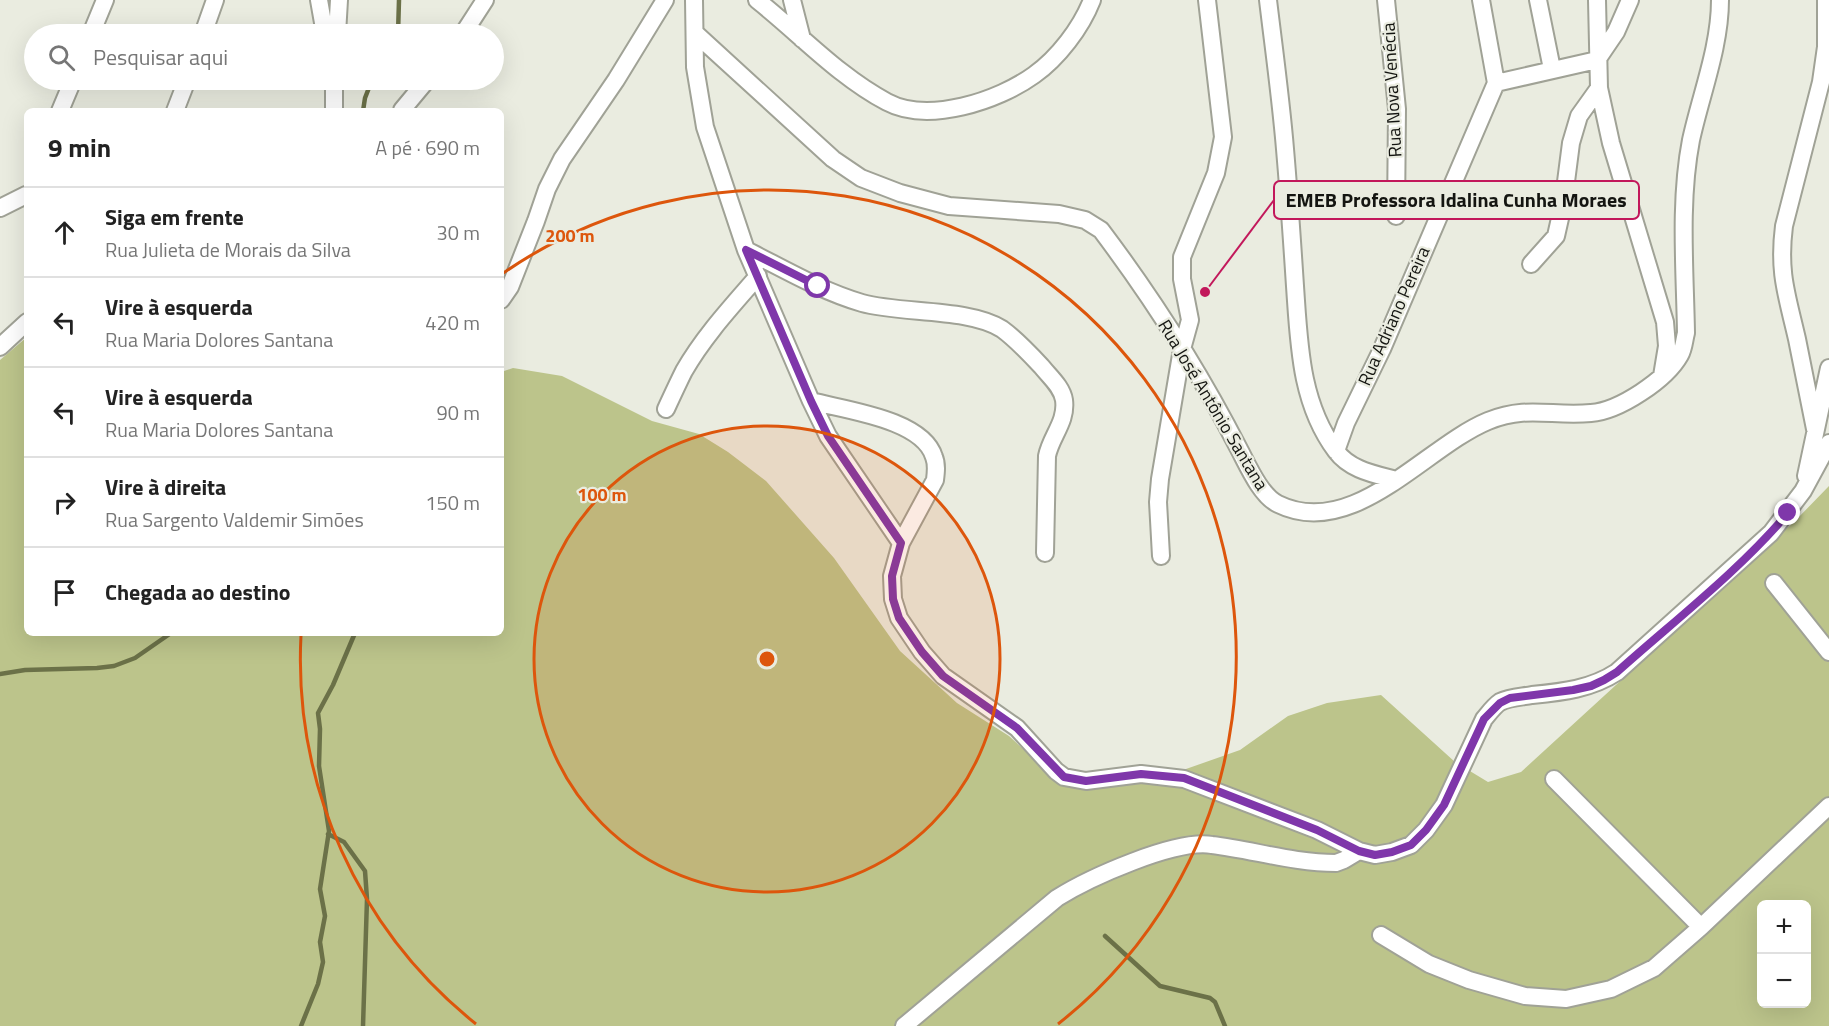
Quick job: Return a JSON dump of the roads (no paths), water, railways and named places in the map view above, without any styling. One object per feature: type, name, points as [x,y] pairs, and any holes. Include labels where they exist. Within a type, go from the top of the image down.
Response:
[{"type":"street","points":[[95,24],[105,0]]},
{"type":"street","points":[[207,24],[215,0]]},
{"type":"street","points":[[319,0],[323,24]]},
{"type":"street","points":[[338,24],[339,0]]},
{"type":"street","points":[[469,24],[484,0]]},
{"type":"street","points":[[504,296],[510,287],[547,189],[562,159],[616,80],[665,0]]},
{"type":"street","points":[[694,0],[695,67],[705,127],[746,250],[828,436],[901,543]]},
{"type":"street","points":[[757,0],[836,69],[888,103],[911,110],[936,111],[956,108],[1006,92],[1035,75],[1062,48],[1086,15],[1092,0]]},
{"type":"street","points":[[792,0],[802,39]]},
{"type":"street","points":[[1161,556],[1158,502],[1160,479],[1182,349],[1190,320],[1182,279],[1182,257],[1216,173],[1223,137],[1207,0]]},
{"type":"street","points":[[1268,0],[1285,149],[1300,359],[1307,393],[1318,421],[1336,451],[1350,465],[1396,480]]},
{"type":"street","name":"Rua Nova Venécia","points":[[1386,0],[1397,109],[1396,216]]},
{"type":"street","points":[[1481,0],[1496,83],[1597,60],[1616,32],[1630,0]]},
{"type":"street","points":[[1538,0],[1552,69]]},
{"type":"street","points":[[1597,0],[1599,88],[1611,143],[1665,322],[1667,346],[1662,376]]},
{"type":"street","name":"Rua José Antônio Santana","points":[[695,33],[833,159],[861,178],[900,193],[950,206],[1059,214],[1085,220],[1101,231],[1212,396],[1260,487],[1276,504],[1298,511],[1323,512],[1349,507],[1396,480],[1476,426],[1502,416],[1530,411],[1592,413],[1616,406],[1649,387],[1680,356],[1684,344],[1687,174],[1691,141],[1715,45],[1720,0]]},
{"type":"street","points":[[1815,429],[1784,287],[1781,249],[1784,226],[1821,82],[1826,47],[1826,0]]},
{"type":"street","name":"Rua Adriano Pereira","points":[[1336,451],[1346,423],[1382,349],[1496,83]]},
{"type":"street","points":[[1531,264],[1556,236],[1576,125],[1579,116],[1599,88]]},
{"type":"street","points":[[61,108],[69,90]]},
{"type":"street","points":[[177,108],[183,90]]},
{"type":"street","points":[[333,108],[334,90]]},
{"type":"street","points":[[404,108],[419,90]]},
{"type":"street","points":[[0,208],[24,196]]},
{"type":"street","points":[[746,250],[840,296],[866,304],[970,318],[999,328],[1024,347],[1061,389],[1064,400],[1063,420],[1050,444],[1047,456],[1045,553]]},
{"type":"street","points":[[666,409],[685,370],[700,348],[717,324],[758,276]]},
{"type":"street","points":[[0,347],[24,325]]},
{"type":"street","points":[[1803,491],[1829,368]]},
{"type":"street","points":[[811,401],[902,426],[917,434],[928,445],[934,456],[935,480],[901,543],[892,576],[893,599],[899,618],[922,652],[943,676],[1017,728],[1064,777],[1086,781],[1141,774],[1184,778],[1317,830],[1359,851],[1375,855],[1411,845],[1426,830],[1444,805],[1484,719],[1500,703],[1510,698],[1591,686],[1617,672],[1771,533],[1803,491],[1829,443]]},
{"type":"street","points":[[1774,583],[1829,652]]},
{"type":"street","points":[[1554,778],[1701,927]]},
{"type":"street","points":[[1381,935],[1429,964],[1469,980],[1525,996],[1566,999],[1611,989],[1654,968],[1701,927],[1829,806]]},
{"type":"street","points":[[904,1026],[1057,898],[1075,887],[1161,851],[1180,846],[1211,844],[1244,851],[1336,863],[1359,851]]},
{"type":"waterway","points":[[398,24],[399,0]]},
{"type":"waterway","points":[[363,108],[368,90]]},
{"type":"waterway","points":[[0,674],[25,670],[114,666],[135,658],[167,636]]},
{"type":"waterway","points":[[301,1026],[318,984],[323,962],[320,942],[325,916],[320,889],[329,831],[319,766],[318,713],[333,685],[354,636]]},
{"type":"waterway","points":[[328,834],[344,842],[365,871],[367,899],[363,1026]]},
{"type":"waterway","points":[[1105,936],[1160,986],[1210,998],[1215,1002],[1225,1026]]},
{"type":"place","name":"EMEB Professora Idalina Cunha Moraes","points":[[1205,292]]}]
